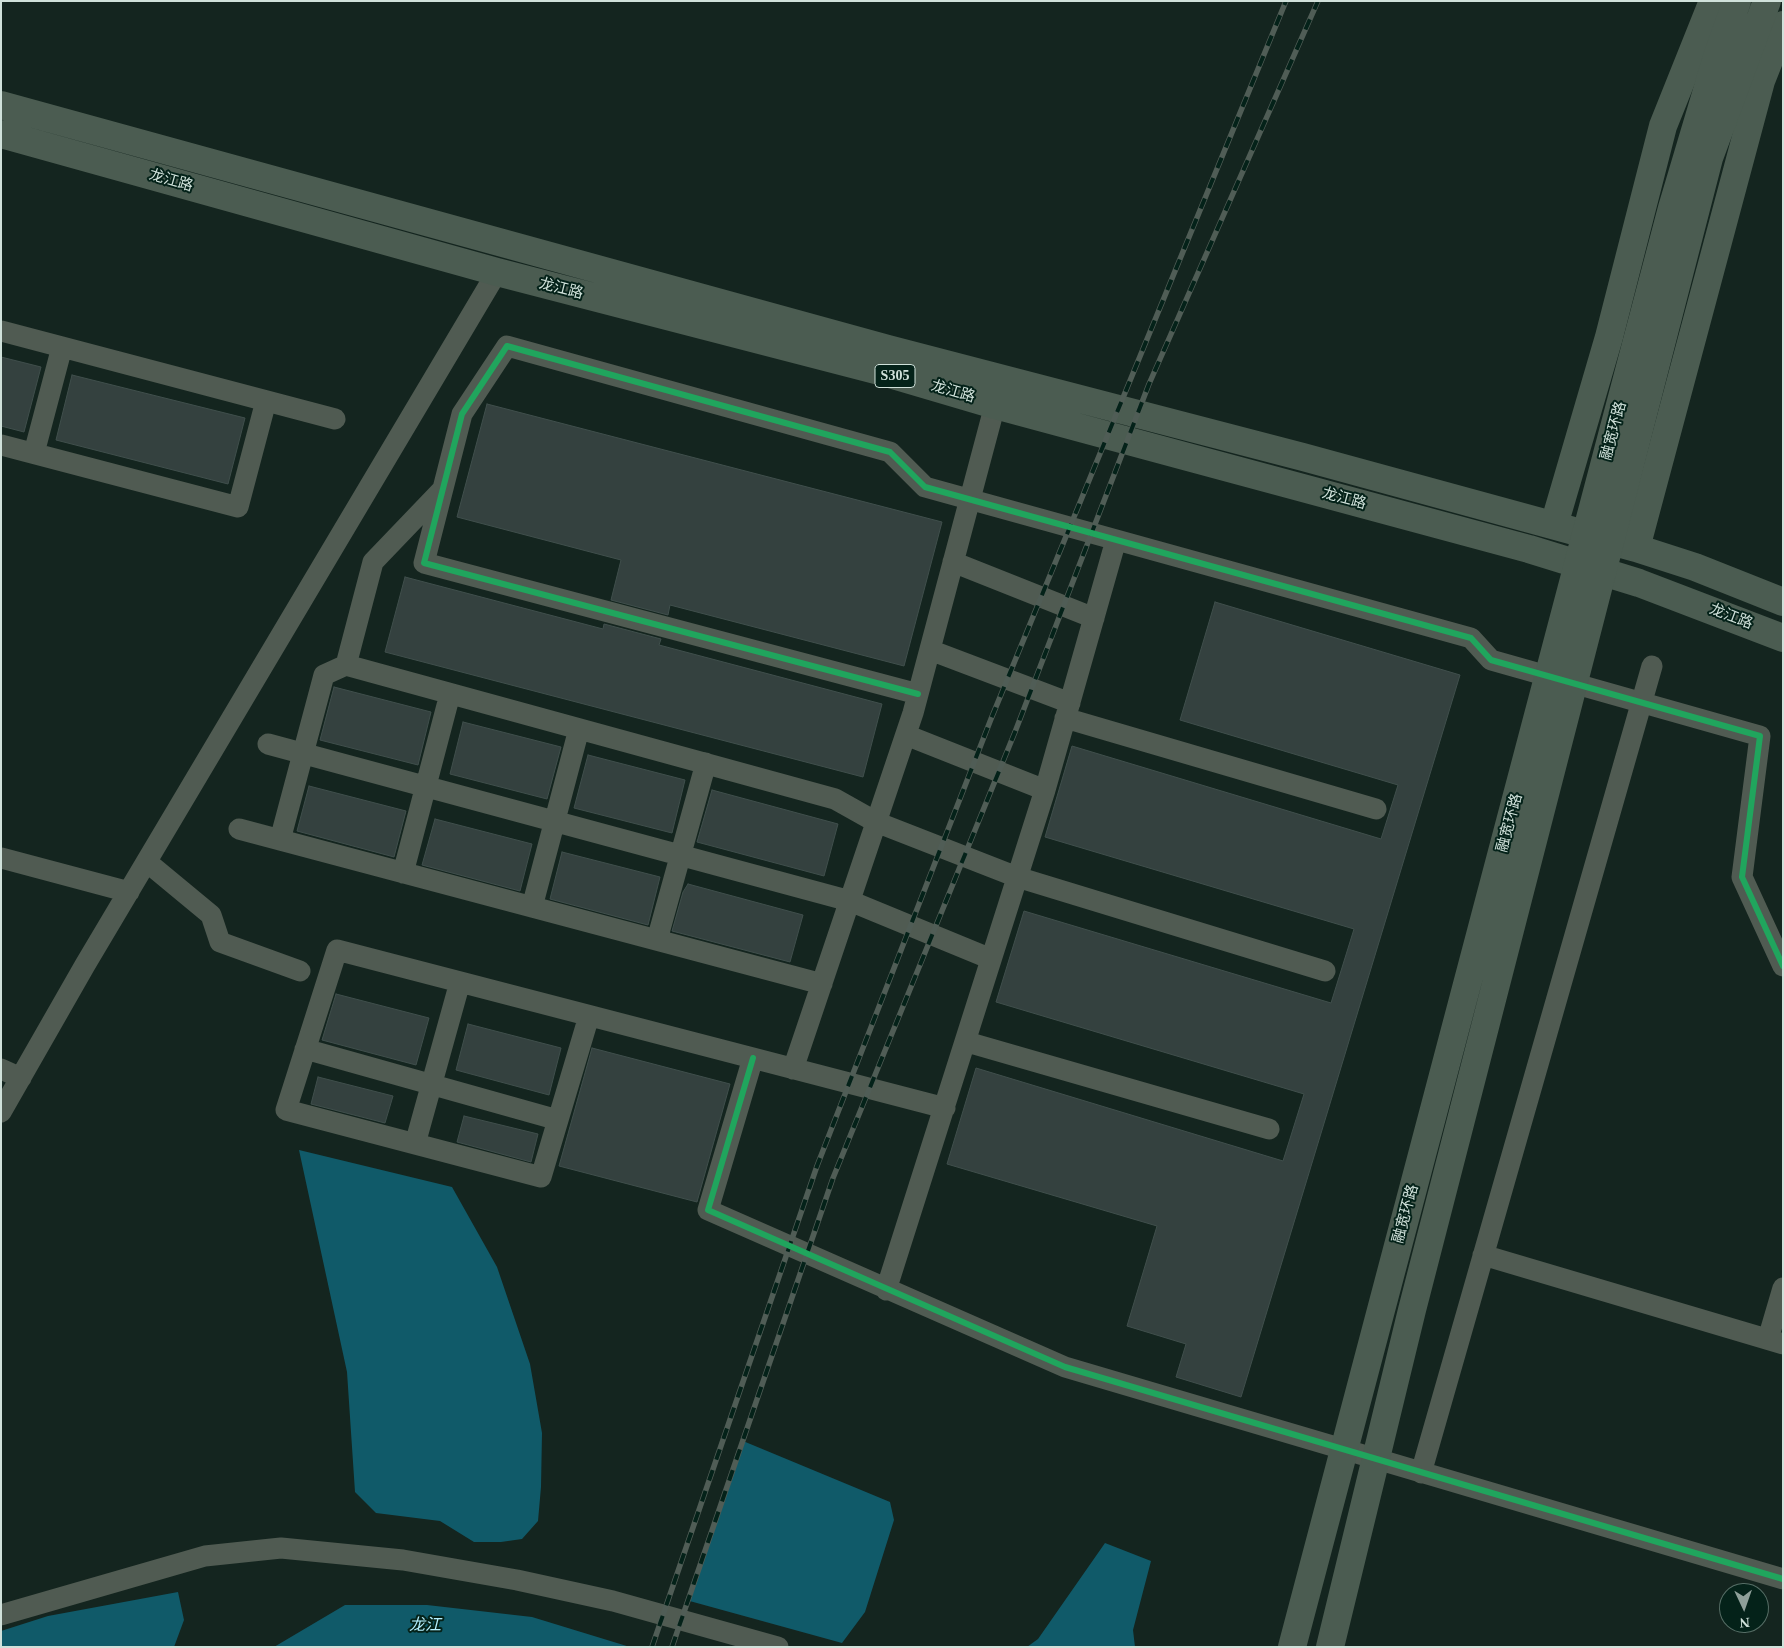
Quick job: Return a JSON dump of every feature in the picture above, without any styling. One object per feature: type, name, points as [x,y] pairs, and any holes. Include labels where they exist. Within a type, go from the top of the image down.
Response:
[{"type":"main road","points":[[1554,526],[1609,338],[1663,126],[1713,1]]},
{"type":"main road","name":"融宽环路","points":[[1292,1647],[1670,218],[1717,56],[1737,1]]},
{"type":"main road","name":"融宽环路","points":[[1330,1647],[1417,1291],[1709,158],[1767,1]]},
{"type":"main road","points":[[1636,548],[1761,81],[1783,24]]},
{"type":"main road","name":"龙江路","points":[[1,105],[888,349],[1303,456],[1636,548],[1695,567],[1783,602]]},
{"type":"main road","name":"龙江路","points":[[1,134],[497,272],[883,372],[995,405],[1590,567],[1739,620],[1783,638]]},
{"type":"street","points":[[1,1112],[128,892],[497,272]]},
{"type":"street","points":[[1,331],[335,419]]},
{"type":"street","points":[[918,694],[424,563],[462,414],[507,346],[890,452],[925,487],[1471,638],[1491,660],[1760,736],[1742,877],[1783,966]]},
{"type":"street","points":[[34,453],[62,347]]},
{"type":"street","points":[[1,445],[238,507],[266,401]]},
{"type":"street","points":[[794,1069],[906,735],[995,405]]},
{"type":"street","points":[[346,665],[373,562],[442,490]]},
{"type":"street","points":[[886,1290],[967,1042],[991,959],[1045,790],[1116,540]]},
{"type":"street","points":[[953,562],[1094,618]]},
{"type":"street","points":[[930,650],[1068,710],[1376,810]]},
{"type":"street","points":[[280,840],[324,675],[346,665],[835,799],[876,822],[1017,878],[1324,971]]},
{"type":"street","points":[[1421,1473],[1652,666]]},
{"type":"street","points":[[403,873],[450,694]]},
{"type":"street","points":[[532,907],[579,729]]},
{"type":"street","points":[[906,735],[1045,790]]},
{"type":"street","points":[[268,744],[850,901],[991,959]]},
{"type":"street","points":[[658,940],[706,763]]},
{"type":"street","points":[[239,829],[822,984]]},
{"type":"street","points":[[1,858],[128,892]]},
{"type":"street","points":[[147,862],[211,915],[220,942],[300,971]]},
{"type":"street","points":[[589,1016],[541,1177],[286,1110],[338,950],[945,1108]]},
{"type":"street","points":[[415,1144],[460,982]]},
{"type":"street","points":[[967,1042],[1269,1129]]},
{"type":"street","points":[[305,1049],[558,1120]]},
{"type":"street","points":[[753,1058],[708,1210],[886,1290],[1065,1367],[1783,1579]]},
{"type":"street","points":[[1,1069],[21,1078]]},
{"type":"street","points":[[1483,1255],[1775,1341],[1783,1288]]},
{"type":"street","points":[[1,1615],[205,1556],[280,1548],[403,1560],[517,1580],[613,1600],[778,1647]]},
{"type":"water","points":[[299,1150],[452,1187],[497,1267],[530,1364],[542,1433],[541,1487],[538,1521],[522,1539],[501,1542],[474,1542],[440,1521],[376,1513],[355,1492],[347,1372]]},
{"type":"water","points":[[743,1441],[890,1502],[894,1520],[865,1612],[842,1643],[686,1600]]},
{"type":"water","points":[[1105,1543],[1151,1561],[1133,1630],[1135,1647],[1027,1647],[1038,1639]]},
{"type":"water","points":[[178,1592],[184,1620],[174,1647],[1,1647],[1,1631],[48,1616]]},
{"type":"water","name":"龙江","points":[[345,1605],[427,1605],[532,1617],[630,1647],[274,1647]]},
{"type":"building","points":[[1,357],[41,367],[24,432],[1,426]]},
{"type":"building","points":[[72,375],[245,418],[228,484],[56,440]]},
{"type":"building","points":[[487,404],[942,522],[904,666],[670,605],[668,615],[611,600],[621,560],[457,517]]},
{"type":"building","points":[[405,577],[603,629],[604,624],[661,639],[659,645],[882,704],[863,777],[385,652]]},
{"type":"building","points":[[1215,602],[1460,675],[1241,1397],[1176,1377],[1186,1344],[1127,1326],[1157,1226],[947,1164],[976,1068],[1283,1161],[1304,1094],[996,1002],[1024,911],[1331,1003],[1354,929],[1045,837],[1072,746],[1381,839],[1398,785],[1180,720]]},
{"type":"building","points":[[334,687],[431,712],[418,765],[320,740]]},
{"type":"building","points":[[463,722],[561,747],[547,799],[450,774]]},
{"type":"building","points":[[588,755],[685,780],[672,833],[574,808]]},
{"type":"building","points":[[309,786],[406,811],[394,857],[297,831]]},
{"type":"building","points":[[712,790],[838,824],[824,876],[697,842]]},
{"type":"building","points":[[435,819],[532,844],[520,891],[422,865]]},
{"type":"building","points":[[562,852],[660,877],[648,925],[550,899]]},
{"type":"building","points":[[688,884],[803,915],[790,962],[672,931],[683,892]]},
{"type":"building","points":[[336,994],[429,1018],[416,1065],[322,1040]]},
{"type":"building","points":[[468,1024],[561,1048],[549,1095],[456,1070]]},
{"type":"building","points":[[592,1048],[730,1084],[697,1202],[559,1166]]},
{"type":"building","points":[[318,1077],[393,1096],[385,1123],[311,1104]]},
{"type":"building","points":[[464,1116],[538,1134],[531,1162],[457,1142]]},
{"type":"railway","points":[[652,1647],[817,1166],[991,719],[1286,1]]},
{"type":"railway","points":[[672,1647],[833,1178],[1015,732],[1149,384],[1318,1]]},
{"type":"cycle path","points":[[918,694],[424,563],[462,414],[507,346],[890,452],[925,487],[1471,638],[1491,660],[1760,736],[1742,877],[1783,966]]},
{"type":"cycle path","points":[[753,1058],[708,1210],[1065,1367],[1783,1579]]}]
